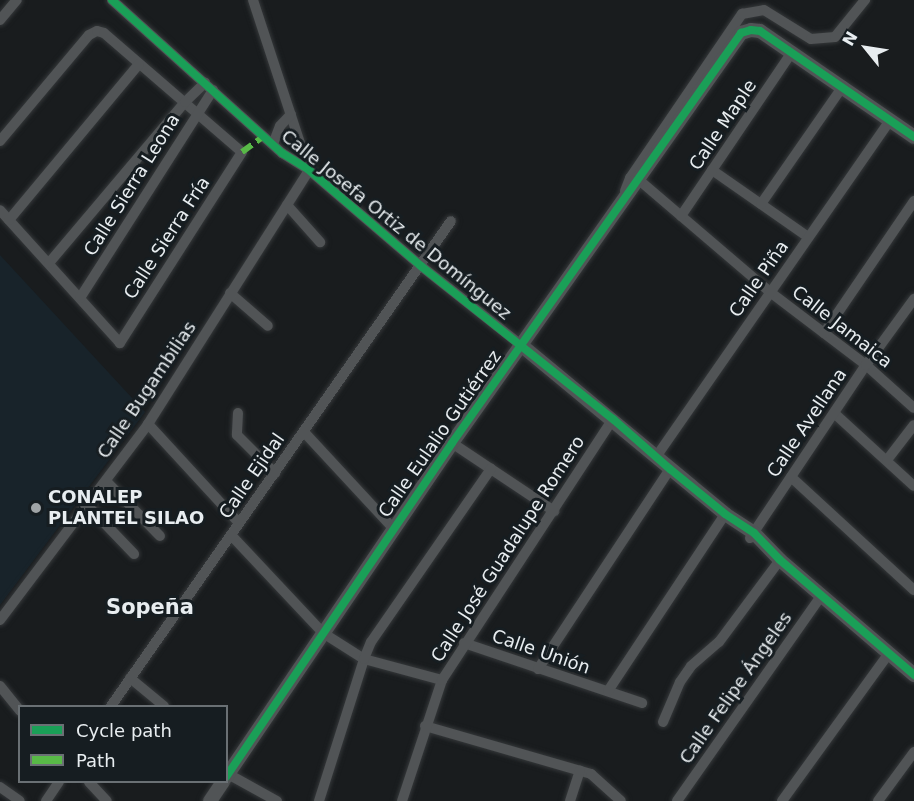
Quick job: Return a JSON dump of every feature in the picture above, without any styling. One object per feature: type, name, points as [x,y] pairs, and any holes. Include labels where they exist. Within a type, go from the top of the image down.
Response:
[{"type":"street","points":[[0,20],[16,0]]},
{"type":"street","name":"Calle Josefa Ortiz de Domínguez","points":[[112,0],[273,144],[309,170],[421,266],[613,419],[749,533],[778,563],[888,656],[914,675]]},
{"type":"street","points":[[253,0],[309,170]]},
{"type":"street","points":[[617,211],[630,178],[742,14],[764,10],[811,39],[835,38],[866,0]]},
{"type":"street","name":"Calle Eulalio Gutiérrez","points":[[228,774],[393,528],[741,33],[751,30],[760,31],[792,52]]},
{"type":"street","points":[[0,141],[89,35],[97,31],[104,33],[197,113]]},
{"type":"street","points":[[792,52],[914,137]]},
{"type":"street","name":"Calle Maple","points":[[681,216],[792,52]]},
{"type":"street","points":[[9,220],[139,63]]},
{"type":"street","points":[[49,263],[185,102],[209,86]]},
{"type":"street","name":"Calle Sierra Leona","points":[[80,298],[197,113],[209,86]]},
{"type":"street","points":[[761,204],[843,86]]},
{"type":"street","name":"Calle Sierra Fría","points":[[80,298],[120,343],[242,152],[197,113]]},
{"type":"street","points":[[273,144],[279,126],[291,114]]},
{"type":"street","name":"Calle Piña","points":[[656,456],[890,120]]},
{"type":"street","name":"Calle Bugambilias","points":[[0,620],[147,424],[309,170]]},
{"type":"street","points":[[712,170],[808,237]]},
{"type":"street","name":"Calle Jamaica","points":[[639,180],[770,292],[866,365],[914,408]]},
{"type":"street","points":[[824,333],[914,201]]},
{"type":"street","points":[[287,205],[320,242]]},
{"type":"street","points":[[0,210],[80,298]]},
{"type":"street","name":"Calle Ejidal","points":[[112,705],[452,221]]},
{"type":"street","points":[[230,293],[268,326]]},
{"type":"street","name":"Calle Avellana","points":[[749,533],[791,477],[866,365],[914,299]]},
{"type":"street","points":[[238,413],[237,435],[275,473]]},
{"type":"street","points":[[834,413],[914,486]]},
{"type":"street","name":"Calle José Guadalupe Romero","points":[[402,801],[442,680],[464,643],[554,511],[613,419]]},
{"type":"street","points":[[147,424],[239,523]]},
{"type":"street","points":[[887,460],[914,425]]},
{"type":"street","points":[[304,432],[393,528]]},
{"type":"street","points":[[452,443],[554,511]]},
{"type":"street","points":[[319,801],[371,642],[491,469]]},
{"type":"street","points":[[538,669],[670,469]]},
{"type":"street","points":[[791,477],[914,590]]},
{"type":"street","points":[[106,481],[160,536]]},
{"type":"street","points":[[87,505],[134,554]]},
{"type":"street","points":[[608,691],[725,514]]},
{"type":"street","points":[[231,535],[323,633],[364,659],[442,680]]},
{"type":"street","points":[[663,722],[680,682],[691,666],[719,642],[778,563]]},
{"type":"street","name":"Calle Felipe Ángeles","points":[[677,801],[820,598]]},
{"type":"street","name":"Calle Unión","points":[[464,643],[642,703]]},
{"type":"street","points":[[782,801],[888,656]]},
{"type":"street","name":"Calle Josefa Ortiz de Domínguez","points":[[888,656],[914,685]]},
{"type":"street","points":[[130,678],[163,705]]},
{"type":"street","points":[[0,686],[18,708]]},
{"type":"street","points":[[426,726],[591,774],[621,801]]},
{"type":"street","points":[[878,801],[914,752]]},
{"type":"street","points":[[570,801],[580,771]]},
{"type":"street","points":[[228,778],[277,801]]},
{"type":"street","points":[[46,801],[58,783]]},
{"type":"street","points":[[90,783],[107,801]]},
{"type":"street","name":"Calle Eulalio Gutiérrez","points":[[210,801],[222,783]]},
{"type":"street","points":[[0,787],[20,801]]},
{"type":"shaded area","name":"CONALEP PLANTEL SILAO","points":[[0,255],[145,412],[0,605]]},
{"type":"marked path","points":[[242,152],[264,136]]},
{"type":"cycle path","points":[[112,0],[282,153],[309,170],[421,266],[613,419],[725,514],[754,533],[780,560],[914,675]]},
{"type":"cycle path","points":[[228,774],[452,443],[741,33],[751,30],[760,31],[914,137]]},
{"type":"place","name":"CONALEP PLANTEL SILAO","points":[[36,508]]},
{"type":"district","name":"Sopeña","points":[[150,607]]}]
